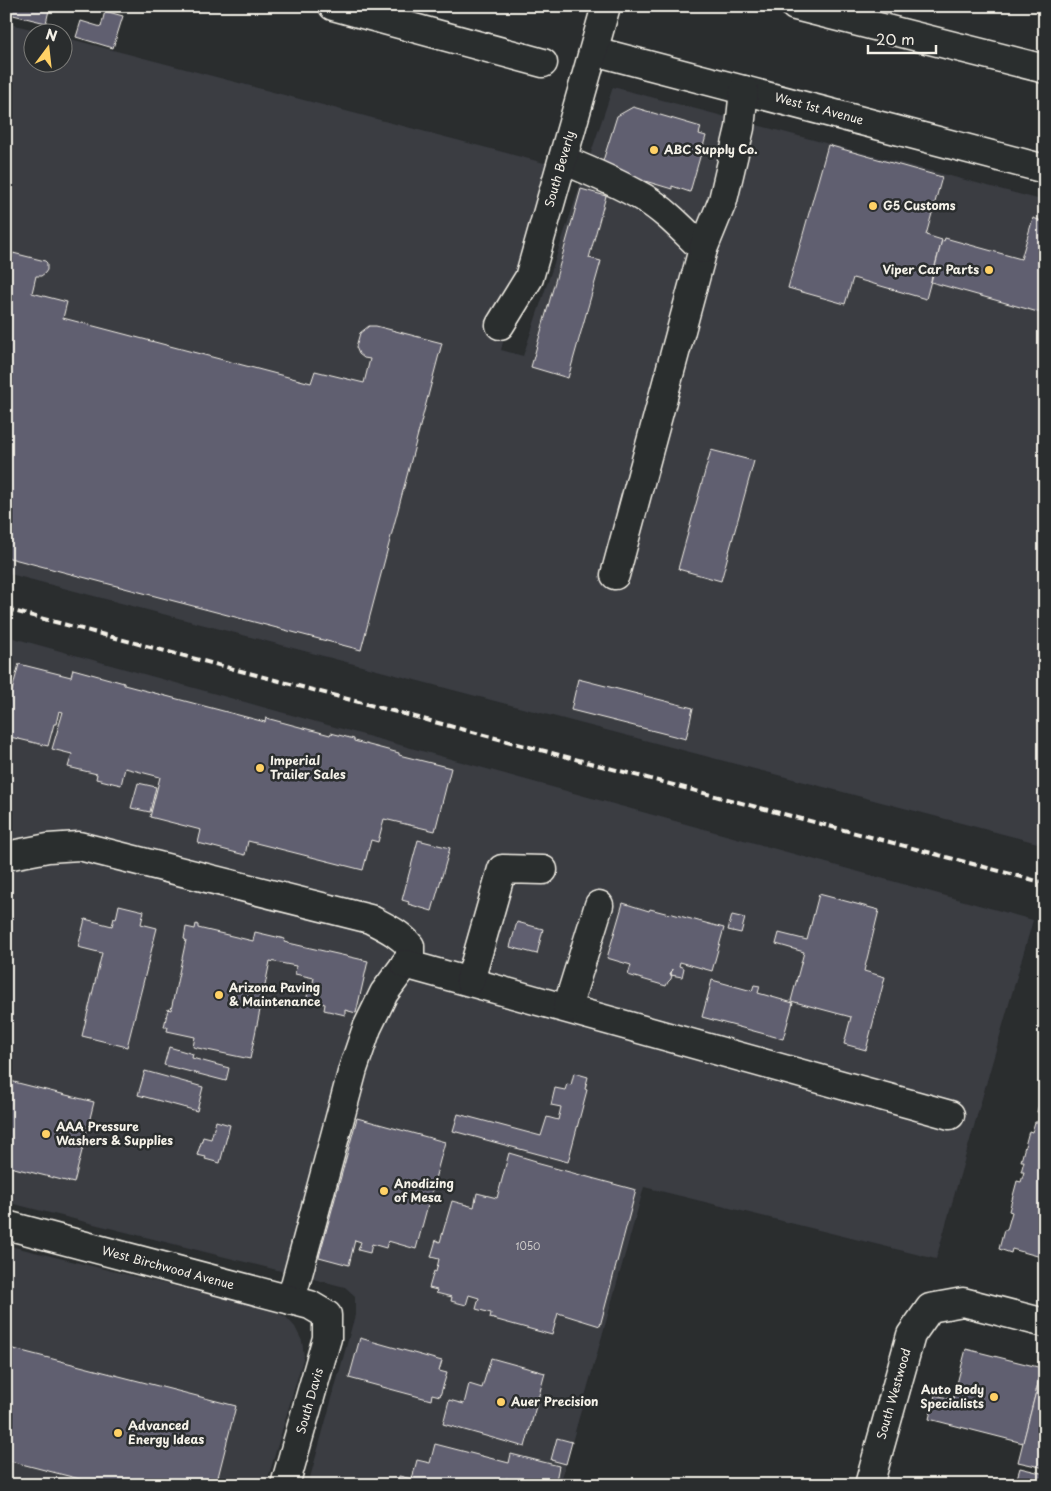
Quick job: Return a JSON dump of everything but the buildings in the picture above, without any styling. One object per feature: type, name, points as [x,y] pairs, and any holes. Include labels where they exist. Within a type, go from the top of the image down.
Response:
[{"type":"street","points":[[333,6],[542,63]]},
{"type":"street","name":"South Beverly","points":[[500,325],[530,278],[606,6]]},
{"type":"street","points":[[795,6],[861,15],[1045,69]]},
{"type":"street","name":"West 1st Avenue","points":[[594,51],[1045,168]]},
{"type":"street","points":[[615,575],[703,249],[723,200],[740,128],[744,90]]},
{"type":"street","points":[[563,160],[588,170],[645,199],[675,221],[703,249]]},
{"type":"street","points":[[6,856],[48,848],[79,846],[370,920],[389,928],[410,946],[410,958],[384,993],[367,1028],[353,1069],[291,1300]]},
{"type":"street","points":[[470,981],[502,869],[543,870]]},
{"type":"street","points":[[567,1008],[599,905]]},
{"type":"street","points":[[405,964],[950,1115]]},
{"type":"street","name":"West Birchwood Avenue","points":[[6,1225],[310,1305],[326,1315]]},
{"type":"street","name":"South Westwood","points":[[869,1485],[911,1335],[930,1308],[963,1302],[1045,1323]]},
{"type":"street","name":"South Davis","points":[[286,1485],[327,1338],[326,1315]]},
{"type":"shaded area","points":[[6,23],[22,27],[22,72],[72,72],[72,39],[548,164],[501,350],[523,356],[613,87],[1045,201],[1045,845],[6,573]]},
{"type":"shaded area","points":[[6,636],[1033,920],[936,1259],[644,1187],[560,1485],[308,1485],[355,1315],[355,1296],[345,1287],[6,1202]]},
{"type":"shaded area","points":[[6,1245],[272,1310],[286,1317],[295,1327],[302,1341],[304,1356],[266,1485],[6,1485]]},
{"type":"railway","points":[[6,609],[1045,883]]},
{"type":"place","name":"ABC Supply Co.","points":[[654,150]]},
{"type":"place","name":"G5 Customs","points":[[873,206]]},
{"type":"place","name":"Viper Car Parts","points":[[989,270]]},
{"type":"place","name":"Imperial Trailer Sales","points":[[260,768]]},
{"type":"place","name":"Arizona Paving & Maintenance","points":[[219,995]]},
{"type":"place","name":"AAA Pressure Washers & Supplies","points":[[46,1134]]},
{"type":"place","name":"Anodizing of Mesa","points":[[384,1191]]},
{"type":"place","name":"Auto Body Specialists","points":[[994,1397]]},
{"type":"place","name":"Auer Precision","points":[[501,1402]]},
{"type":"place","name":"Advanced Energy Ideas","points":[[118,1433]]}]
